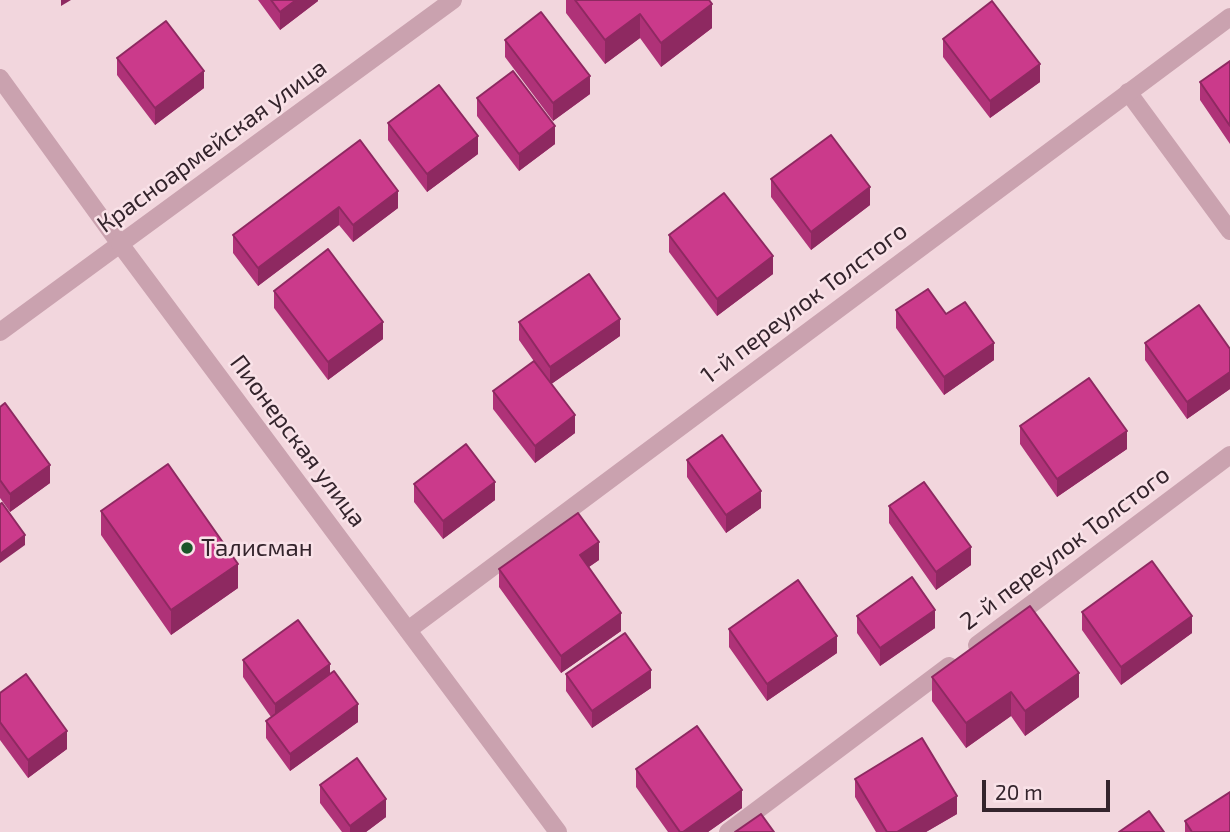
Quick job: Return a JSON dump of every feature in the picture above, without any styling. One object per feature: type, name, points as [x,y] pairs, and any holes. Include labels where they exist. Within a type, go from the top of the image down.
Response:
[{"type":"street","name":"Красноармейская улица","points":[[0,331],[453,0]]},
{"type":"street","name":"1-й переулок Толстого","points":[[408,630],[1230,17]]},
{"type":"street","name":"Пионерская улица","points":[[0,78],[120,244],[558,832]]},
{"type":"street","points":[[1128,92],[1230,231]]},
{"type":"street","name":"2-й переулок Толстого","points":[[728,832],[1230,455]]},
{"type":"building","points":[[271,0],[296,0],[280,12]]},
{"type":"building","points":[[575,0],[709,0],[712,4],[661,43],[640,14],[605,40]]},
{"type":"building","points":[[992,1],[1040,64],[990,101],[943,39]]},
{"type":"building","points":[[541,12],[590,76],[553,103],[505,40]]},
{"type":"building","points":[[166,21],[204,71],[155,108],[117,58]]},
{"type":"building","points":[[1230,61],[1230,126],[1200,82]]},
{"type":"building","points":[[513,71],[555,126],[519,154],[477,98]]},
{"type":"building","points":[[439,85],[478,136],[427,174],[388,123]]},
{"type":"building","points":[[831,135],[870,187],[811,232],[771,179]]},
{"type":"building","points":[[360,140],[398,191],[353,225],[339,207],[258,268],[233,235]]},
{"type":"building","points":[[724,193],[773,256],[717,299],[669,235]]},
{"type":"building","points":[[328,249],[383,322],[328,362],[274,291]]},
{"type":"building","points":[[589,274],[620,319],[550,367],[519,322]]},
{"type":"building","points":[[928,289],[946,314],[965,302],[994,343],[944,377],[896,310]]},
{"type":"building","points":[[1199,305],[1230,349],[1230,372],[1187,402],[1145,343]]},
{"type":"building","points":[[534,361],[575,415],[535,446],[493,391]]},
{"type":"building","points":[[1089,378],[1127,431],[1057,479],[1020,426]]},
{"type":"building","points":[[5,403],[50,465],[10,494],[0,480],[0,407]]},
{"type":"building","points":[[722,435],[761,491],[726,515],[687,460]]},
{"type":"building","points":[[466,444],[495,482],[443,521],[414,484]]},
{"type":"building","points":[[168,464],[238,564],[171,610],[101,511]]},
{"type":"building","points":[[924,482],[971,547],[936,572],[889,506]]},
{"type":"building","points":[[2,503],[25,535],[0,554],[0,504]]},
{"type":"building","points":[[578,513],[599,542],[580,555],[621,613],[561,656],[499,569]]},
{"type":"building","points":[[1152,561],[1192,616],[1121,667],[1082,612]]},
{"type":"building","points":[[912,577],[935,610],[880,648],[857,616]]},
{"type":"building","points":[[798,580],[837,636],[767,684],[729,629]]},
{"type":"building","points":[[1030,606],[1079,673],[1025,711],[1011,692],[966,723],[932,677]]},
{"type":"building","points":[[298,620],[330,664],[275,704],[243,660]]},
{"type":"building","points":[[625,633],[651,670],[592,711],[566,674]]},
{"type":"building","points":[[334,671],[358,704],[290,754],[266,721]]},
{"type":"building","points":[[26,674],[67,731],[28,760],[0,722],[0,693]]},
{"type":"building","points":[[697,726],[742,790],[680,832],[636,769]]},
{"type":"building","points":[[922,738],[957,796],[897,832],[887,832],[855,779]]},
{"type":"building","points":[[357,758],[386,799],[350,826],[320,785]]},
{"type":"building","points":[[1230,792],[1230,832],[1192,832],[1185,821]]},
{"type":"building","points":[[1149,811],[1164,832],[1119,832]]},
{"type":"building","points":[[761,814],[774,832],[735,832]]},
{"type":"place","name":"Талисман","points":[[187,548]]}]
